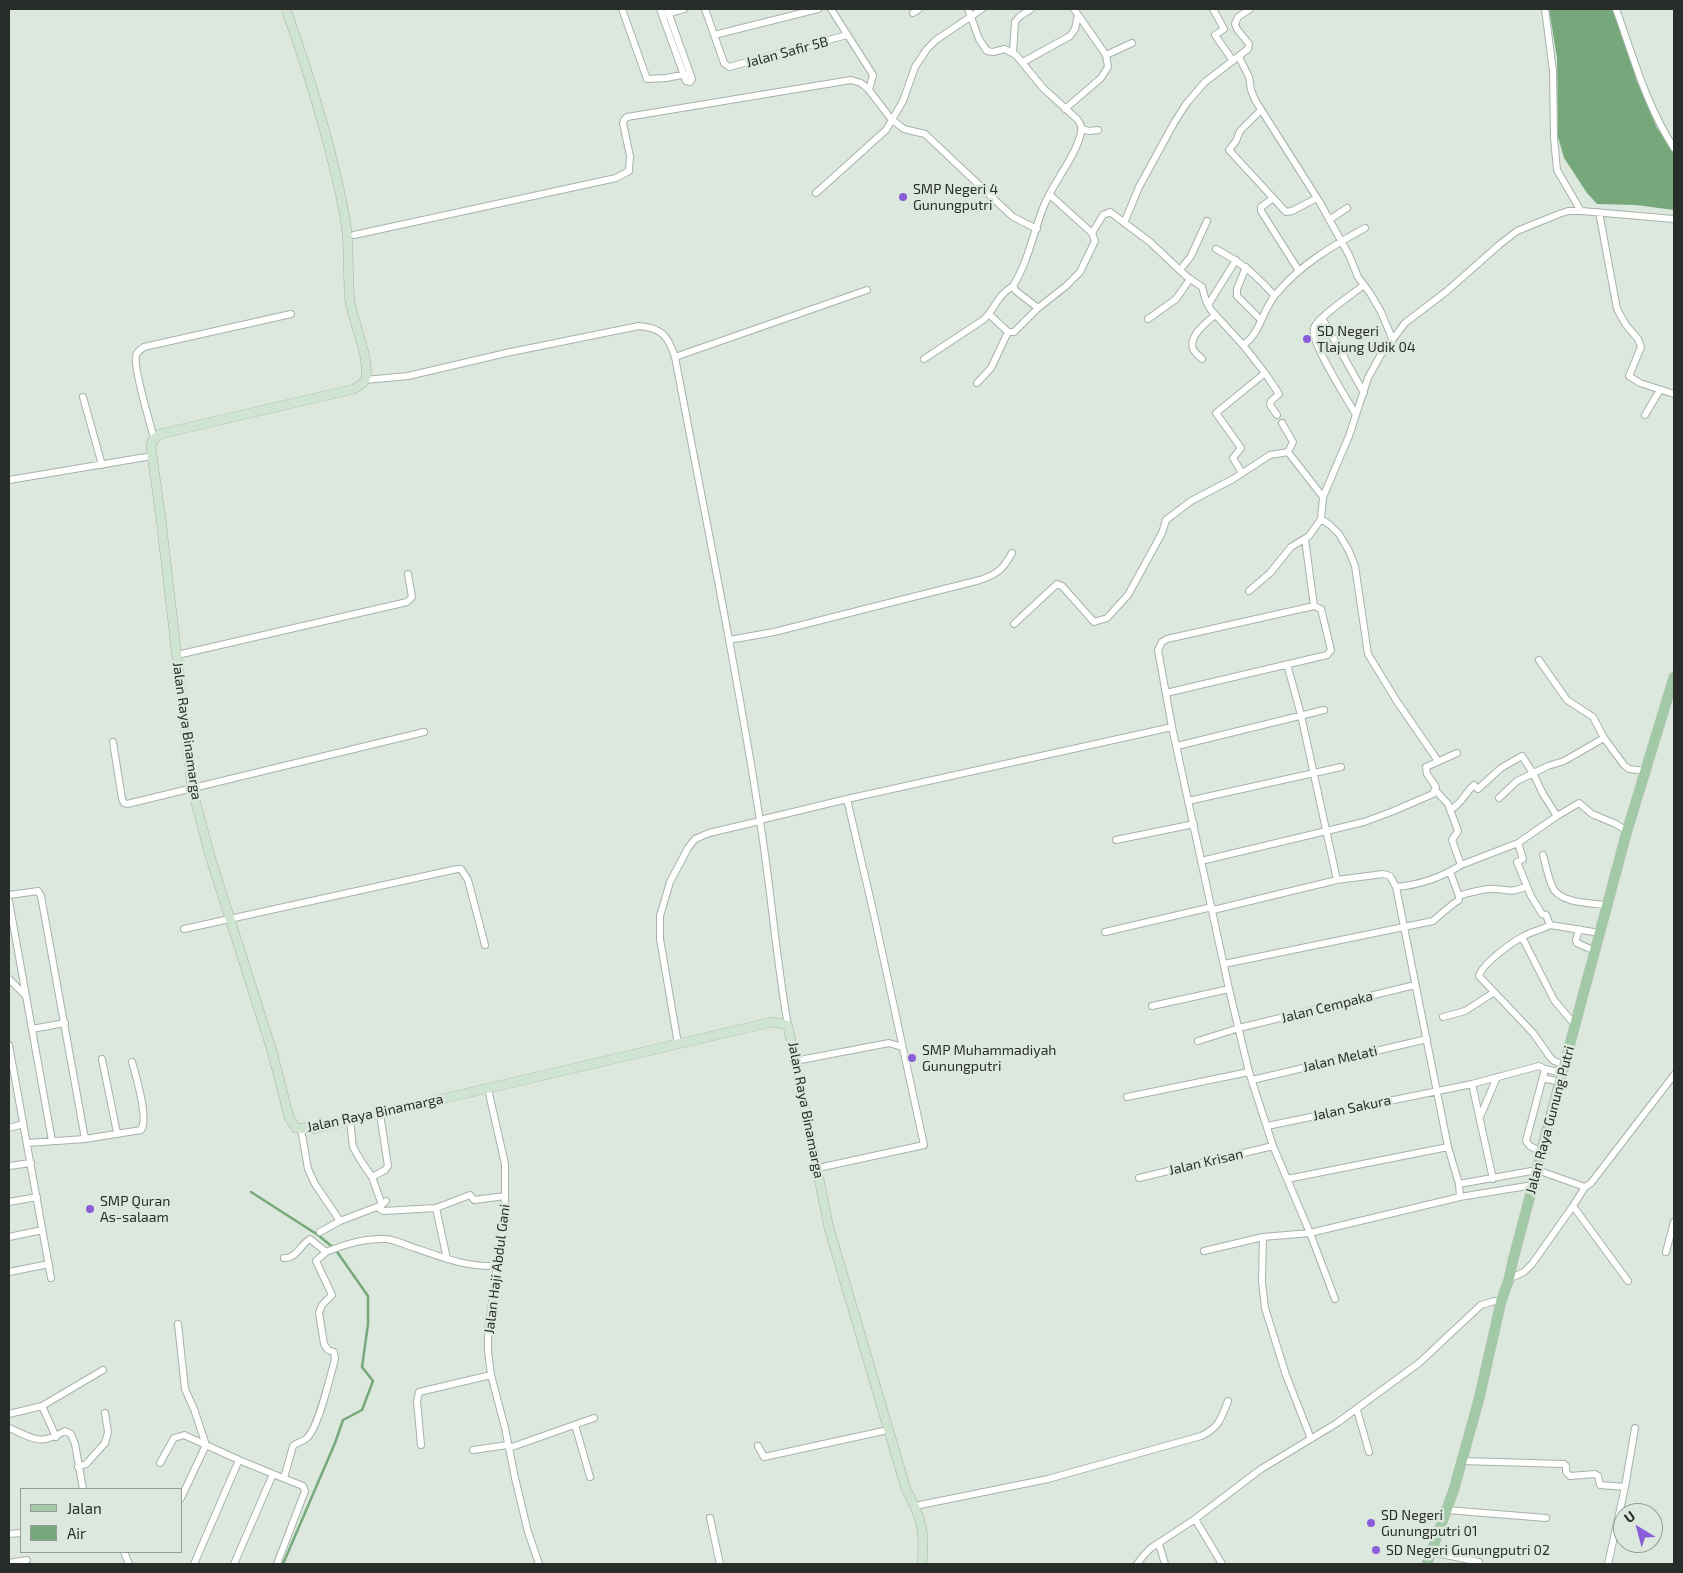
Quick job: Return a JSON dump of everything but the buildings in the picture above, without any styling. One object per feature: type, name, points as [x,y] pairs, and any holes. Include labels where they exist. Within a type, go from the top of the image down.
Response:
[{"type":"main road","name":"Jalan Raya Gunung Putri","points":[[1428,1564],[1462,1461],[1538,1170],[1540,1152],[1627,831],[1674,677]]},
{"type":"street","points":[[286,9],[321,116],[341,199],[348,237],[347,262],[351,304],[366,364],[365,380],[354,389],[168,431],[154,438],[140,386],[136,359],[138,351],[144,347],[290,314]]},
{"type":"street","points":[[622,9],[648,79],[687,74],[665,12],[684,9]]},
{"type":"street","points":[[705,9],[714,35],[818,9]]},
{"type":"street","points":[[831,9],[873,75],[869,90]]},
{"type":"street","points":[[924,359],[989,314],[1000,297],[1013,286],[1023,267],[1043,208],[1075,149],[1082,129],[1077,119],[1043,88],[1023,62],[1013,53],[1002,49],[993,52],[987,51],[982,44],[968,9]]},
{"type":"street","points":[[816,193],[886,130],[903,101],[915,67],[927,49],[940,37],[982,9]]},
{"type":"street","points":[[1013,53],[1015,22],[1031,9]]},
{"type":"street","points":[[1065,109],[1106,72],[1108,67],[1106,55],[1074,9]]},
{"type":"street","points":[[1213,9],[1224,29],[1215,35],[1250,77],[1253,95],[1261,110],[1329,220],[1358,277],[1381,312],[1392,338]]},
{"type":"street","points":[[1124,223],[1139,187],[1180,112],[1199,88],[1250,46],[1235,24],[1238,17],[1250,9]]},
{"type":"street","points":[[1545,9],[1553,71],[1554,138],[1558,170],[1562,181],[1581,211]]},
{"type":"street","points":[[1616,9],[1648,100],[1674,148]]},
{"type":"street","points":[[1023,62],[1070,36],[1075,29],[1078,15]]},
{"type":"street","name":"Jalan Safir 5B","points":[[714,35],[726,66],[732,66],[848,35]]},
{"type":"street","points":[[1106,55],[1132,43]]},
{"type":"street","points":[[354,235],[616,178],[629,171],[630,156],[623,123],[626,117],[841,80],[861,83],[869,90],[891,119],[904,129],[925,134],[1013,217],[1037,229]]},
{"type":"street","points":[[1261,110],[1240,131],[1236,141],[1229,150],[1284,211],[1289,213],[1316,198]]},
{"type":"street","points":[[1082,129],[1092,132],[1098,130]]},
{"type":"street","points":[[989,314],[1008,332],[1014,332],[1038,308],[1066,286],[1080,272],[1095,240],[1092,233],[1050,195]]},
{"type":"street","points":[[1272,199],[1261,208],[1261,211],[1299,271]]},
{"type":"street","points":[[1329,220],[1347,208]]},
{"type":"street","points":[[1249,591],[1270,573],[1291,547],[1305,539],[1321,519],[1322,497],[1349,436],[1372,370],[1392,338],[1405,323],[1447,291],[1499,245],[1517,232],[1559,214],[1568,211],[1581,211],[1674,219]]},
{"type":"street","points":[[1600,212],[1617,309],[1626,325],[1638,339],[1641,347],[1629,376],[1640,383],[1674,394]]},
{"type":"street","points":[[1092,233],[1106,213],[1112,213],[1150,242],[1202,288],[1208,305],[1215,315],[1243,345],[1279,394],[1270,405],[1277,415]]},
{"type":"street","points":[[1180,270],[1191,256],[1206,221]]},
{"type":"street","points":[[1243,345],[1255,333],[1265,310],[1274,296],[1299,271],[1319,255],[1365,228]]},
{"type":"street","points":[[1216,249],[1246,267],[1274,296]]},
{"type":"street","points":[[1208,305],[1236,260]]},
{"type":"street","points":[[1246,267],[1237,289],[1237,296],[1261,320]]},
{"type":"street","points":[[1148,319],[1176,299],[1190,279]]},
{"type":"street","points":[[1356,415],[1334,379],[1315,341],[1313,328],[1322,318],[1364,285]]},
{"type":"street","points":[[1013,286],[1016,291],[1038,308]]},
{"type":"street","points":[[675,357],[867,290]]},
{"type":"street","points":[[1202,359],[1194,350],[1192,342],[1197,332],[1215,315]]},
{"type":"street","points":[[1322,318],[1364,393]]},
{"type":"street","points":[[365,380],[408,376],[639,326],[653,327],[662,333],[670,343],[675,357],[729,640],[760,820],[779,975],[788,1026]]},
{"type":"street","points":[[976,383],[991,368],[1008,332]]},
{"type":"street","points":[[1242,474],[1233,458],[1241,448],[1216,412],[1265,373]]},
{"type":"street","points":[[1645,415],[1660,390]]},
{"type":"street","points":[[83,397],[102,465]]},
{"type":"street","points":[[1282,423],[1293,442],[1288,452]]},
{"type":"street","name":"Jalan Raya Binamarga","points":[[154,438],[151,448],[192,788],[210,856],[272,1051],[289,1117],[296,1128],[301,1130],[312,1129],[350,1121],[772,1022],[788,1026],[829,1228],[906,1489],[920,1517],[922,1564]]},
{"type":"street","points":[[1288,452],[1322,497]]},
{"type":"street","points":[[1014,624],[1057,584],[1062,586],[1094,622],[1107,618],[1128,595],[1162,533],[1166,520],[1191,501],[1242,474],[1270,455],[1288,452]]},
{"type":"street","points":[[9,480],[152,456]]},
{"type":"street","points":[[1321,519],[1339,534],[1355,566],[1368,654],[1396,700],[1438,761]]},
{"type":"street","points":[[1305,539],[1314,606]]},
{"type":"street","points":[[729,640],[793,627],[980,580],[999,572],[1012,553]]},
{"type":"street","points":[[176,656],[407,602],[412,597],[408,574]]},
{"type":"street","points":[[1166,693],[1327,656],[1331,650],[1322,610],[1314,606],[1167,639],[1162,642],[1158,650],[1172,727],[1249,1072],[1273,1146],[1335,1299]]},
{"type":"street","points":[[1540,660],[1567,700],[1593,717],[1616,756],[1629,769],[1646,771]]},
{"type":"street","points":[[1287,664],[1301,715],[1337,880]]},
{"type":"street","points":[[1177,746],[1324,710]]},
{"type":"street","points":[[678,1044],[660,940],[660,916],[670,882],[688,848],[695,839],[709,833],[847,798],[1172,727]]},
{"type":"street","points":[[113,742],[121,796],[124,803],[129,804],[424,732]]},
{"type":"street","points":[[1499,798],[1517,781],[1564,760],[1604,738]]},
{"type":"street","points":[[1457,753],[1426,767],[1425,770],[1436,791],[1448,804],[1458,830],[1452,840],[1461,865]]},
{"type":"street","points":[[1450,810],[1457,807],[1465,794],[1474,786],[1478,789],[1501,768],[1522,756],[1557,816]]},
{"type":"street","points":[[1188,801],[1341,767]]},
{"type":"street","points":[[1202,861],[1325,832],[1378,817],[1433,794],[1436,791]]},
{"type":"street","points":[[818,1168],[924,1145],[847,798]]},
{"type":"street","points":[[1396,887],[1414,885],[1518,843],[1579,803],[1592,814],[1627,831]]},
{"type":"street","points":[[1116,840],[1194,824]]},
{"type":"street","points":[[1518,843],[1523,859],[1517,862],[1531,896],[1542,914],[1546,915],[1550,925]]},
{"type":"street","points":[[1544,855],[1553,888],[1558,894],[1573,901],[1607,905]]},
{"type":"street","points":[[184,930],[461,869],[468,880],[485,945]]},
{"type":"street","points":[[1450,872],[1460,896]]},
{"type":"street","points":[[1105,932],[1337,880],[1384,874],[1390,876],[1396,887],[1448,1147],[1459,1184],[1460,1197]]},
{"type":"street","points":[[1224,964],[1433,921],[1459,900],[1460,896],[1466,893],[1495,888],[1502,891],[1516,891],[1527,886]]},
{"type":"street","points":[[9,895],[38,890],[40,892],[85,1138]]},
{"type":"street","points":[[9,901],[52,1141]]},
{"type":"street","points":[[1543,1078],[1562,1074],[1532,1033],[1493,993],[1479,976],[1479,973],[1504,949],[1522,937],[1550,925],[1600,933]]},
{"type":"street","points":[[1579,929],[1577,943],[1595,950]]},
{"type":"street","points":[[1522,937],[1554,1000],[1575,1026]]},
{"type":"street","points":[[9,979],[25,995]]},
{"type":"street","name":"Jalan Cempaka","points":[[1198,1041],[1239,1028],[1415,985]]},
{"type":"street","points":[[1152,1006],[1229,989]]},
{"type":"street","points":[[1443,1017],[1465,1011],[1493,993]]},
{"type":"street","points":[[32,1029],[65,1023]]},
{"type":"street","name":"Jalan Melati","points":[[1252,1080],[1427,1039]]},
{"type":"street","points":[[795,1061],[889,1043],[902,1047]]},
{"type":"street","points":[[9,1045],[51,1278]]},
{"type":"street","points":[[102,1059],[116,1133]]},
{"type":"street","points":[[27,1143],[85,1138],[141,1130],[144,1126],[144,1115],[132,1062]]},
{"type":"street","name":"Jalan Sakura","points":[[1267,1126],[1472,1084],[1533,1066],[1539,1066],[1562,1074]]},
{"type":"street","points":[[1540,1152],[1526,1141],[1545,1069]]},
{"type":"street","points":[[1127,1097],[1249,1072]]},
{"type":"street","points":[[1510,1279],[1524,1272],[1532,1264],[1573,1206],[1584,1187],[1592,1183],[1674,1075]]},
{"type":"street","points":[[1479,1118],[1497,1077]]},
{"type":"street","points":[[1472,1084],[1493,1178]]},
{"type":"street","name":"Jalan Haji Abdul Gani","points":[[488,1088],[505,1164],[503,1238],[497,1266],[488,1332],[491,1375],[528,1532],[539,1564]]},
{"type":"street","points":[[372,1176],[385,1170],[388,1166],[380,1114]]},
{"type":"street","points":[[350,1121],[353,1147],[372,1176],[384,1203]]},
{"type":"street","points":[[9,1128],[24,1124]]},
{"type":"street","points":[[301,1130],[308,1169],[315,1184],[340,1221]]},
{"type":"street","name":"Jalan Krisan","points":[[1139,1178],[1273,1146]]},
{"type":"street","points":[[1287,1179],[1448,1147]]},
{"type":"street","points":[[9,1166],[31,1163]]},
{"type":"street","points":[[1459,1184],[1538,1170],[1584,1187]]},
{"type":"street","points":[[1204,1251],[1263,1237],[1310,1234],[1460,1197],[1533,1185]]},
{"type":"street","points":[[384,1203],[380,1209],[385,1212],[436,1208],[470,1195],[474,1200],[505,1196]]},
{"type":"street","points":[[9,1202],[37,1197]]},
{"type":"street","points":[[320,1232],[340,1221],[384,1203]]},
{"type":"street","points":[[1573,1206],[1628,1281]]},
{"type":"street","points":[[436,1208],[447,1259]]},
{"type":"street","points":[[1666,1252],[1674,1222]]},
{"type":"street","points":[[9,1237],[42,1230]]},
{"type":"street","points":[[1263,1237],[1262,1282],[1266,1308],[1286,1375],[1311,1439]]},
{"type":"street","points":[[284,1258],[293,1256],[310,1239],[331,1250]]},
{"type":"street","points":[[284,1478],[293,1446],[297,1442],[306,1439],[323,1403],[335,1359],[334,1352],[328,1350],[324,1344],[319,1313],[322,1306],[332,1295],[316,1261],[331,1250],[358,1241],[386,1239],[468,1265],[497,1266]]},
{"type":"street","points":[[9,1272],[49,1264]]},
{"type":"street","points":[[1137,1564],[1144,1555],[1195,1520],[1261,1469],[1356,1410],[1424,1359],[1481,1305],[1495,1301],[1502,1302]]},
{"type":"street","points":[[178,1324],[184,1389],[194,1409],[206,1445],[182,1496]]},
{"type":"street","points":[[9,1414],[42,1406],[103,1370]]},
{"type":"street","points":[[421,1445],[417,1401],[419,1392],[491,1375]]},
{"type":"street","points":[[915,1506],[1048,1479],[1201,1436],[1215,1428],[1228,1400]]},
{"type":"street","points":[[42,1406],[56,1437]]},
{"type":"street","points":[[1356,1410],[1369,1452]]},
{"type":"street","points":[[78,1467],[86,1464],[105,1443],[108,1432],[105,1413]]},
{"type":"street","points":[[472,1450],[508,1446],[594,1418]]},
{"type":"street","points":[[574,1425],[590,1477]]},
{"type":"street","points":[[9,1428],[39,1441],[56,1437],[65,1431],[71,1434],[75,1444],[83,1488]]},
{"type":"street","points":[[1608,1564],[1625,1487],[1635,1428]]},
{"type":"street","points":[[758,1446],[764,1457],[888,1430]]},
{"type":"street","points":[[160,1463],[173,1440],[184,1435],[238,1460],[303,1486],[305,1493],[277,1564]]},
{"type":"street","points":[[194,1564],[238,1460]]},
{"type":"street","points":[[1462,1461],[1564,1464],[1566,1472],[1570,1476],[1594,1474],[1598,1476],[1598,1483],[1600,1485],[1625,1487]]},
{"type":"street","points":[[234,1564],[273,1474]]},
{"type":"street","points":[[1447,1510],[1546,1518]]},
{"type":"street","points":[[710,1518],[720,1564]]},
{"type":"street","points":[[1195,1520],[1222,1564]]},
{"type":"street","points":[[1159,1544],[1165,1564]]},
{"type":"street","points":[[1432,1552],[1479,1562]]},
{"type":"street","points":[[9,1563],[27,1560]]},
{"type":"water","points":[[1549,9],[1612,9],[1623,35],[1636,79],[1657,128],[1674,151],[1674,210],[1636,205],[1597,204],[1587,193],[1564,158],[1558,137],[1557,58]]},
{"type":"waterway","points":[[251,1192],[318,1235],[335,1249],[368,1296],[368,1324],[362,1367],[373,1381],[362,1410],[343,1420],[283,1564]]},
{"type":"place","name":"SMP Negeri 4 Gunungputri","points":[[903,197]]},
{"type":"place","name":"SD Negeri Tlajung Udik 04","points":[[1307,339]]},
{"type":"place","name":"SMP Muhammadiyah Gunungputri","points":[[912,1058]]},
{"type":"place","name":"SMP Quran As-salaam","points":[[90,1209]]},
{"type":"place","name":"SD Negeri Gunungputri 01","points":[[1371,1523]]},
{"type":"place","name":"SD Negeri Gunungputri 02","points":[[1376,1550]]}]
